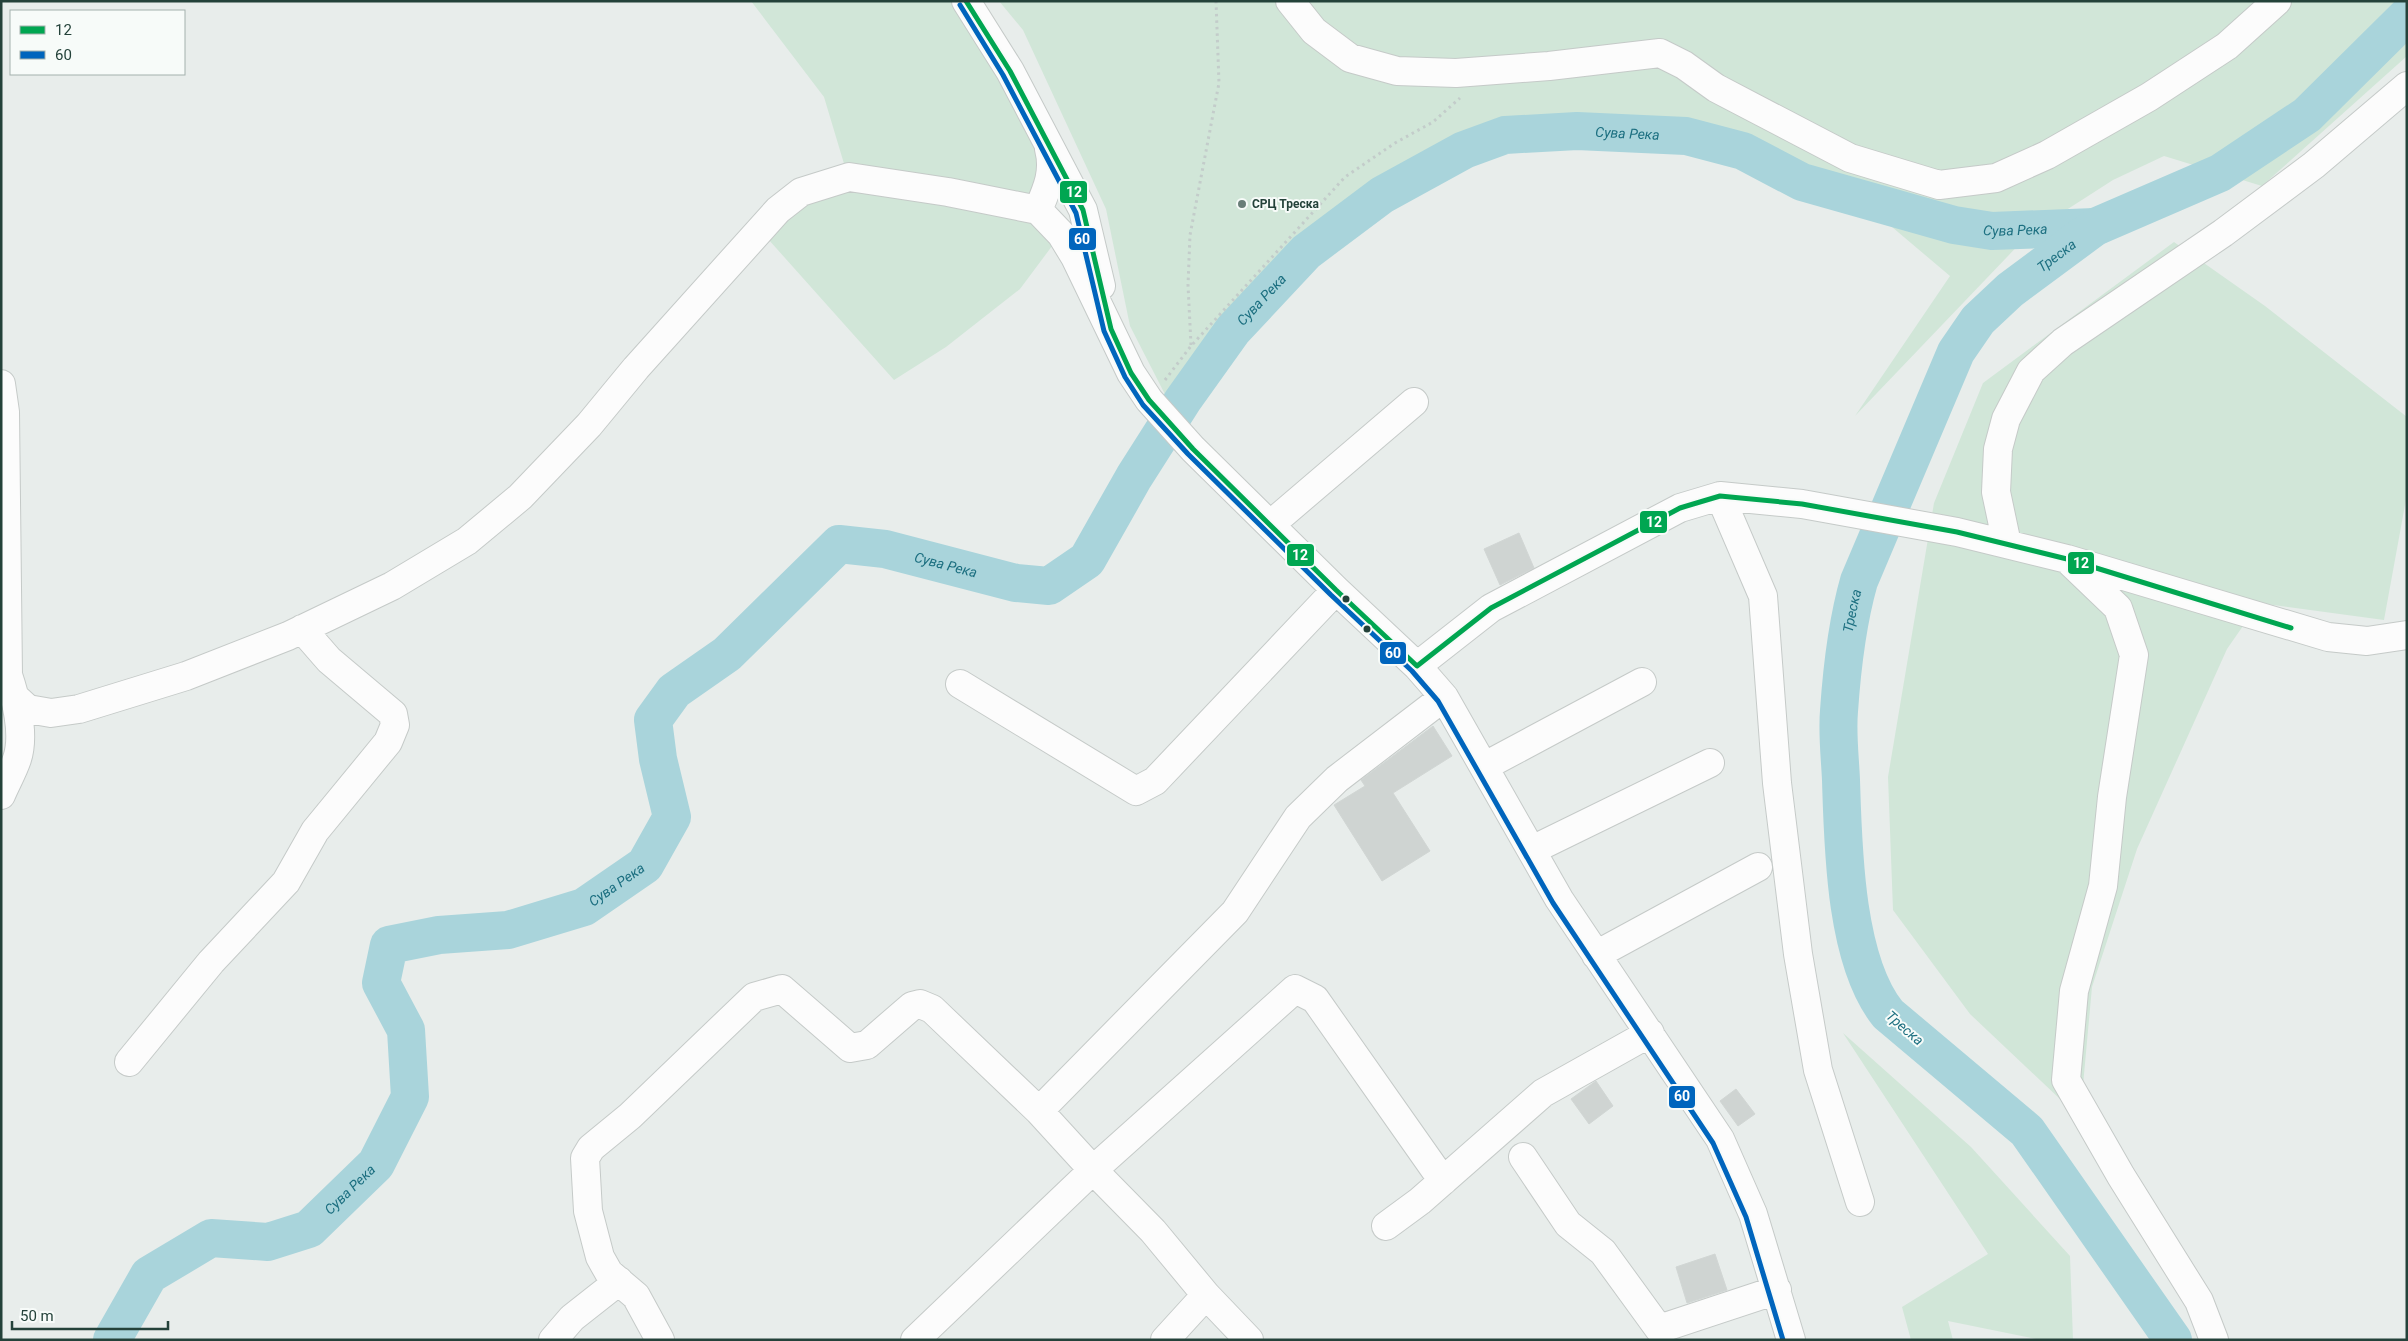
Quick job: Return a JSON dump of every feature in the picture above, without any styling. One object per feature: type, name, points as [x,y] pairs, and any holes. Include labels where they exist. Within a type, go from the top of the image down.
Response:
[{"type":"street","points":[[966,1],[1010,71],[1083,210],[1111,328]]},
{"type":"street","points":[[1290,1],[1314,31],[1350,58],[1397,71],[1456,73],[1660,53],[1684,65],[1716,88],[1850,158],[1939,185],[1996,178],[2047,155],[2148,96],[2228,46],[2277,1]]},
{"type":"street","points":[[2006,544],[1996,492],[1998,449],[2006,419],[2031,371],[2063,342],[2223,233],[2314,165],[2407,86]]},
{"type":"street","points":[[1038,210],[1050,184],[1053,164],[1047,143]]},
{"type":"street","points":[[9,706],[51,713],[79,709],[186,676],[302,630],[392,586],[467,541],[520,497],[589,425],[636,368],[778,210],[801,192],[849,177],[948,192],[1038,210],[1065,242],[1111,328],[1131,373],[1149,400],[1193,449],[1336,590],[1418,666],[1444,697],[1559,899],[1720,1139],[1753,1214],[1791,1340]]},
{"type":"street","points":[[1,384],[5,412],[9,706],[20,728],[18,758],[1,795]]},
{"type":"street","points":[[1271,524],[1414,402]]},
{"type":"street","points":[[1720,496],[1763,596],[1777,783],[1798,954],[1818,1070],[1860,1202]]},
{"type":"street","points":[[1418,666],[1491,608],[1680,508],[1699,500],[1720,496],[1802,504],[1957,532],[2067,559],[2328,637],[2367,641],[2407,635]]},
{"type":"street","points":[[2067,559],[2118,608],[2134,655],[2112,797],[2103,886],[2074,992],[2066,1080],[2121,1176],[2199,1300],[2214,1340]]},
{"type":"street","points":[[960,684],[1136,791],[1155,781],[1336,590]]},
{"type":"street","points":[[128,1062],[211,962],[286,882],[315,830],[388,742],[395,725],[393,714],[330,660],[302,630]]},
{"type":"street","points":[[1484,766],[1642,682]]},
{"type":"street","points":[[1039,1111],[1235,912],[1298,817],[1337,778],[1444,697]]},
{"type":"street","points":[[1532,850],[1710,763]]},
{"type":"street","points":[[1596,955],[1758,867]]},
{"type":"street","points":[[660,1340],[636,1296],[608,1273],[600,1256],[588,1210],[586,1158],[591,1148],[630,1116],[754,997],[782,989],[850,1048],[866,1045],[912,1006],[920,1004],[932,1009],[1039,1111],[1153,1231],[1206,1295],[1249,1340]]},
{"type":"street","points":[[915,1340],[1093,1170],[1295,989],[1315,999],[1443,1181]]},
{"type":"street","points":[[1386,1226],[1420,1202],[1543,1093],[1587,1066],[1650,1033]]},
{"type":"street","points":[[1523,1157],[1568,1224],[1603,1252],[1660,1329],[1777,1290]]},
{"type":"street","points":[[553,1340],[572,1318],[619,1281]]},
{"type":"street","points":[[1165,1340],[1206,1295]]},
{"type":"path","points":[[1191,346],[1188,285],[1190,235],[1219,83],[1216,1]]},
{"type":"path","points":[[1149,400],[1191,346],[1345,177],[1433,122],[1490,70]]},
{"type":"green space","points":[[751,1],[966,1],[1047,143],[1038,210],[1061,234],[1020,289],[946,347],[894,380],[760,230],[848,177],[824,97]]},
{"type":"green space","name":"СРЦ Треска","points":[[999,1],[2407,1],[2407,56],[2262,186],[2164,156],[2113,180],[2029,234],[1855,416],[1950,276],[1853,194],[1771,166],[1601,120],[1470,151],[1359,216],[1237,336],[1172,408],[1130,326],[1106,209],[1023,30]]},
{"type":"green space","points":[[2174,242],[2265,306],[2407,417],[2407,494],[2384,620],[2259,603],[2227,649],[2137,849],[2092,987],[2080,1118],[1970,1014],[1893,910],[1888,777],[1934,503],[1983,383]]},
{"type":"green space","points":[[1843,1033],[1971,1147],[2070,1256],[2073,1340],[2041,1340],[1948,1321],[1953,1340],[1911,1340],[1902,1307],[1988,1254]]},
{"type":"building","points":[[1519,533],[1534,568],[1500,585],[1484,549]]},
{"type":"building","points":[[1433,726],[1452,756],[1393,793],[1430,851],[1382,881],[1334,805],[1365,786],[1361,780]]},
{"type":"building","points":[[1596,1081],[1613,1106],[1589,1124],[1571,1099]]},
{"type":"building","points":[[1736,1089],[1755,1114],[1738,1126],[1720,1101]]},
{"type":"building","points":[[1715,1254],[1727,1290],[1687,1303],[1676,1267]]},
{"type":"waterway","name":"Треска","points":[[2173,1340],[2027,1131],[1888,1014],[1874,991],[1863,964],[1855,934],[1845,870],[1838,720],[1848,629],[1859,581],[1956,352],[1978,320],[2010,290],[2095,227],[2220,173],[2307,115],[2407,16]]},
{"type":"waterway","name":"Сува Река","points":[[112,1340],[149,1275],[211,1238],[268,1242],[309,1229],[376,1164],[410,1097],[406,1030],[381,983],[389,945],[439,935],[508,930],[584,907],[645,865],[672,817],[658,759],[653,720],[674,691],[727,654],[839,544],[885,549],[1016,583],[1049,586],[1087,560],[1134,477],[1183,400],[1233,330],[1306,252],[1382,195],[1464,150],[1505,135],[1577,131],[1686,136],[1743,151],[1802,182],[1954,225],[1992,231],[2095,227]]},
{"type":"transit line","name":"12","points":[[966,1],[1010,71],[1083,210],[1111,329],[1131,373],[1149,400],[1193,449],[1336,590],[1417,666],[1491,608],[1680,508],[1720,496],[1802,504],[1957,532],[2067,559],[2291,628]]},
{"type":"transit line","name":"60","points":[[960,5],[1003,75],[1076,213],[1104,331],[1125,377],[1143,405],[1188,454],[1331,595],[1412,671],[1438,701],[1553,903],[1713,1143],[1746,1217],[1783,1340]]},
{"type":"place","name":"СРЦ Треска","points":[[1242,204]]}]
